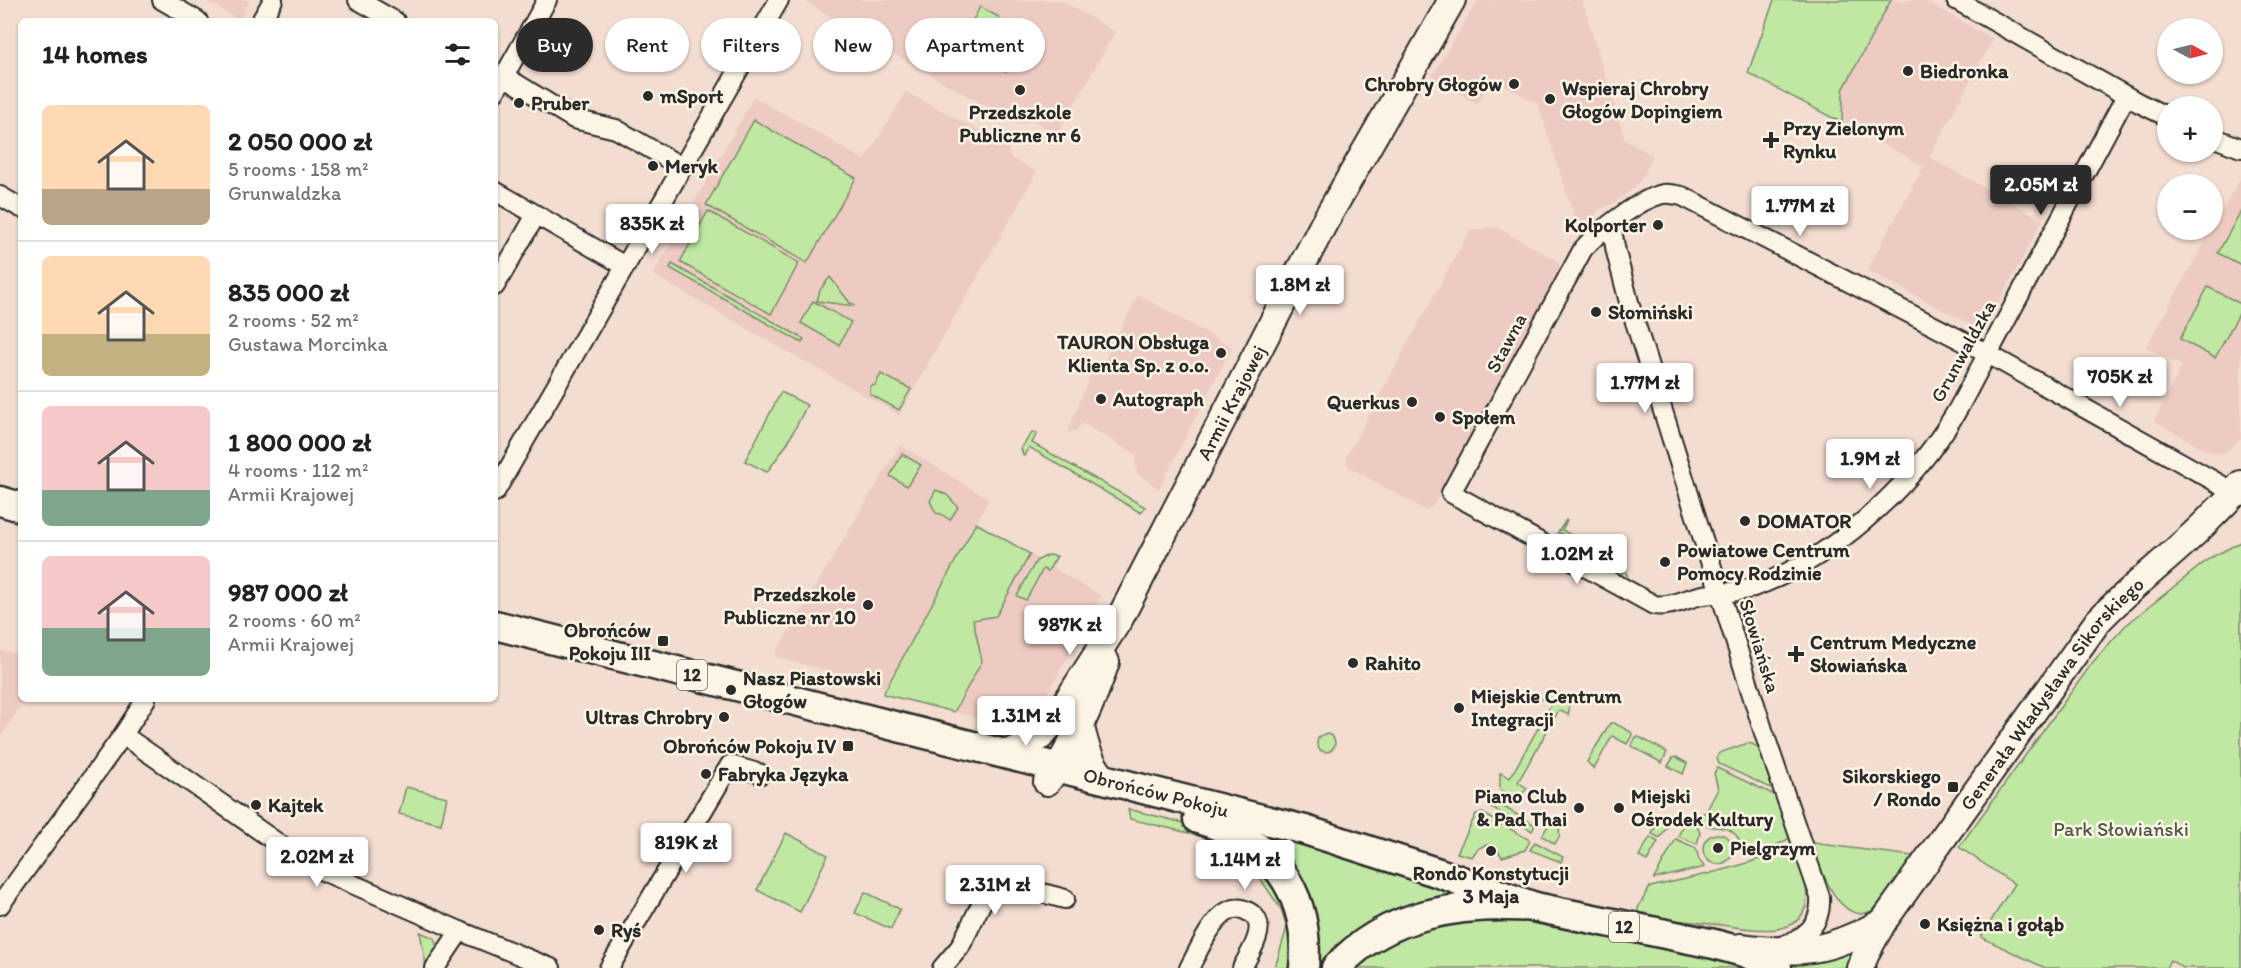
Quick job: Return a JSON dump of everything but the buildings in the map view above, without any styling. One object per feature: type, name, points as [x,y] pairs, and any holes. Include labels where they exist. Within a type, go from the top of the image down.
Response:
[{"type":"main road","points":[[0,501],[18,506]]},
{"type":"main road","points":[[0,518],[18,522]]},
{"type":"main road","name":"Obrońców Pokoju","points":[[498,626],[1007,753],[1050,771],[1103,778],[1334,839],[1535,907]]},
{"type":"main road","name":"Obrońców Pokoju","points":[[498,643],[1050,771],[1223,827],[1252,843],[1276,865],[1291,886],[1297,899],[1305,936],[1304,968]]},
{"type":"main road","name":"12","points":[[1336,968],[1371,938],[1394,925],[1417,917],[1468,907],[1506,905],[1535,907],[1714,944],[1773,959]]},
{"type":"street","points":[[162,0],[193,18]]},
{"type":"street","points":[[263,18],[273,0]]},
{"type":"street","points":[[358,0],[390,18]]},
{"type":"street","points":[[498,82],[547,0]]},
{"type":"street","points":[[498,487],[779,0]]},
{"type":"street","name":"Armii Krajowej","points":[[1050,771],[1069,720],[1101,679],[1120,618],[1324,223],[1452,0]]},
{"type":"street","points":[[1956,0],[2157,112]]},
{"type":"street","points":[[498,82],[512,81],[574,118],[616,129],[682,167]]},
{"type":"street","name":"Grunwaldzka","points":[[1451,493],[1647,603],[1666,606],[1754,586],[1796,566],[1846,535],[1878,508],[1932,448],[1955,415],[2126,96]]},
{"type":"street","points":[[2223,141],[2241,148]]},
{"type":"street","points":[[498,193],[625,266]]},
{"type":"street","name":"Stawna","points":[[1451,493],[1575,261],[1593,238],[1611,224],[1651,198],[1663,194],[1682,196],[1988,354],[2239,491]]},
{"type":"street","points":[[0,196],[18,206]]},
{"type":"street","points":[[498,280],[537,215]]},
{"type":"street","name":"Słowiańska","points":[[1611,224],[1630,306],[1764,733],[1820,897],[1821,907],[1812,929],[1773,959]]},
{"type":"street","name":"Generała Władysława Sikorskiego","points":[[1860,968],[1883,922],[2097,621],[2196,533],[2239,491]]},
{"type":"street","points":[[0,905],[123,735],[144,702]]},
{"type":"street","points":[[1069,720],[1085,746],[1091,763],[1103,778]]},
{"type":"street","name":"Armii Krajowej","points":[[1007,753],[1024,747],[1069,720]]},
{"type":"street","points":[[123,735],[279,844],[325,872],[551,968]]},
{"type":"street","points":[[609,968],[730,765],[761,774]]},
{"type":"street","points":[[942,968],[960,947],[993,880],[1065,899]]},
{"type":"street","points":[[1189,968],[1217,922],[1223,915],[1235,908],[1253,914],[1259,926],[1257,940],[1242,968]]},
{"type":"street","name":"Generała Władysława Sikorskiego","points":[[1773,959],[1823,948],[1852,938],[1883,922]]},
{"type":"street","points":[[435,968],[460,931]]},
{"type":"shaded area","points":[[205,0],[250,0],[240,18],[236,18]]},
{"type":"shaded area","name":"Przedszkole Publiczne nr 6","points":[[807,0],[1061,0],[1115,32],[1057,135],[1034,121],[1017,124],[926,72],[1045,72],[1045,18],[905,18],[905,60],[893,53],[893,18],[833,18],[806,2]]},
{"type":"shaded area","points":[[1478,0],[1582,0],[1625,140],[1653,155],[1636,186],[1613,204],[1599,209],[1582,241],[1538,104],[1493,79],[1477,104],[1432,76]]},
{"type":"shaded area","points":[[1891,0],[1924,0],[1993,39],[1929,157],[2043,220],[1983,331],[1867,270],[1924,166],[1842,123],[1843,90]]},
{"type":"shaded area","points":[[906,92],[1007,145],[1011,158],[1037,172],[899,415],[653,275],[754,97],[865,160]]},
{"type":"shaded area","points":[[2241,177],[2241,438],[2224,453],[2214,454],[2154,421],[2182,366],[2146,347],[2206,240],[2223,240],[2223,209]]},
{"type":"shaded area","points":[[1496,227],[1556,260],[1564,270],[1433,506],[1426,510],[1349,467],[1346,457],[1470,230]]},
{"type":"shaded area","points":[[1138,295],[1232,347],[1159,489],[1138,474],[1135,465],[1137,455],[1082,423],[1077,430],[1067,433],[1094,366],[1100,369]]},
{"type":"shaded area","name":"Przedszkole Publiczne nr 10","points":[[900,445],[989,499],[887,688],[774,656]]},
{"type":"shaded area","points":[[1030,554],[1101,596],[1035,716],[1021,728],[954,712],[982,661],[973,620],[996,616]]},
{"type":"shaded area","points":[[0,650],[18,654],[18,702],[23,702],[0,738]]},
{"type":"green space","points":[[1774,0],[1891,0],[1843,90],[1842,123],[1748,73]]},
{"type":"green space","points":[[980,7],[999,17],[998,18],[974,18]]},
{"type":"green space","points":[[754,120],[856,178],[807,263],[706,205]]},
{"type":"green space","points":[[708,211],[799,263],[771,314],[680,262]]},
{"type":"green space","points":[[2241,211],[2241,265],[2218,253]]},
{"type":"green space","points":[[672,264],[804,339],[802,343],[670,268]]},
{"type":"green space","points":[[830,277],[854,306],[817,301],[820,290]]},
{"type":"green space","points":[[2208,287],[2241,304],[2241,310],[2215,358],[2180,339]]},
{"type":"green space","points":[[813,301],[851,322],[839,345],[801,323]]},
{"type":"green space","points":[[881,374],[911,389],[899,410],[870,394],[870,386],[875,385]]},
{"type":"green space","points":[[781,392],[807,405],[787,444],[767,472],[745,461]]},
{"type":"green space","points":[[1032,433],[1037,433],[1032,443],[1145,507],[1141,513],[1029,447],[1024,456],[1021,448]]},
{"type":"green space","points":[[902,454],[921,465],[907,486],[890,476]]},
{"type":"green space","points":[[936,490],[947,495],[958,507],[950,520],[936,513],[930,501]]},
{"type":"green space","points":[[1566,520],[1562,530],[1589,545],[1595,537],[1601,541],[1597,550],[1614,559],[1619,551],[1631,587],[1618,580],[1624,569],[1560,533],[1555,541],[1553,540]]},
{"type":"green space","points":[[976,523],[1030,554],[996,616],[973,620],[982,661],[954,712],[883,694]]},
{"type":"green space","name":"Park Słowiański","points":[[2241,542],[2241,968],[2183,968],[2170,960],[2166,968],[2045,968],[1981,937],[2014,884],[1959,847],[2093,662],[2125,626],[2210,558]]},
{"type":"green space","points":[[1048,555],[1057,556],[1048,571],[1043,569],[1026,600],[1017,596],[1036,561]]},
{"type":"green space","points":[[1551,692],[1561,693],[1567,698],[1568,715],[1559,710],[1518,782],[1527,788],[1524,792],[1519,795],[1508,795],[1500,789],[1500,773],[1510,778],[1551,705],[1542,699]]},
{"type":"green space","points":[[1610,723],[1631,732],[1632,735],[1627,744],[1612,736],[1594,769],[1587,762]]},
{"type":"green space","points":[[1326,734],[1332,737],[1335,743],[1332,749],[1326,752],[1320,749],[1317,743],[1320,737]]},
{"type":"green space","points":[[1636,737],[1667,752],[1662,763],[1631,746]]},
{"type":"green space","points":[[1748,743],[1759,749],[1763,755],[1773,789],[1719,764],[1717,758],[1719,753]]},
{"type":"green space","points":[[1676,757],[1687,763],[1683,774],[1668,766]]},
{"type":"green space","points":[[1717,768],[1775,795],[1790,838],[1774,847],[1744,856],[1735,834],[1725,828],[1706,825],[1699,815],[1706,812],[1718,789],[1714,773]]},
{"type":"green space","points":[[406,787],[447,797],[441,824],[399,814]]},
{"type":"green space","points":[[1495,802],[1535,825],[1532,831],[1488,806],[1488,803]]},
{"type":"green space","points":[[1128,809],[1204,828],[1248,848],[1294,914],[1293,968],[1275,968],[1287,927],[1281,909],[1251,865],[1228,848],[1201,836],[1130,819]]},
{"type":"green space","points":[[1482,813],[1528,839],[1530,841],[1525,850],[1502,857],[1496,847],[1488,845],[1476,851],[1472,857],[1457,853],[1476,814]]},
{"type":"green space","points":[[1661,816],[1667,819],[1669,824],[1660,838],[1652,834]]},
{"type":"green space","points":[[1693,817],[1700,833],[1697,844],[1678,836],[1687,819]]},
{"type":"green space","points":[[1550,822],[1560,828],[1560,835],[1555,844],[1542,836]]},
{"type":"green space","points":[[1242,825],[1468,893],[1323,968],[1312,968],[1315,951]]},
{"type":"green space","points":[[786,833],[828,855],[800,912],[757,890]]},
{"type":"green space","points":[[1718,834],[1729,838],[1733,849],[1729,860],[1718,864],[1707,860],[1703,849],[1707,838]]},
{"type":"green space","points":[[1650,837],[1658,842],[1647,861],[1639,857]]},
{"type":"green space","points":[[1676,839],[1696,848],[1699,860],[1705,867],[1654,879]]},
{"type":"green space","points":[[1535,842],[1563,857],[1561,862],[1530,850]]},
{"type":"green space","points":[[1809,842],[1913,856],[1878,906],[1865,913],[1854,912],[1843,906],[1834,895]]},
{"type":"green space","points":[[1793,845],[1805,881],[1807,897],[1801,916],[1783,928],[1757,929],[1638,916],[1638,908],[1650,887],[1741,865]]},
{"type":"green space","points":[[865,892],[900,909],[891,929],[855,913]]},
{"type":"green space","points":[[1481,918],[1521,921],[1724,961],[1745,968],[1352,968],[1362,958],[1414,930]]},
{"type":"green space","points":[[420,932],[434,938],[436,942],[435,953],[426,966]]},
{"type":"green space","points":[[1857,947],[1851,968],[1798,968],[1793,965],[1794,962]]},
{"type":"place","name":"Biedronka","points":[[1908,71]]},
{"type":"place","name":"Chrobry Głogów","points":[[1514,84]]},
{"type":"place","name":"Przedszkole Publiczne nr 6","points":[[1020,90]]},
{"type":"place","name":"mSport","points":[[648,96]]},
{"type":"place","name":"Wspieraj Chrobry Głogów Dopingiem","points":[[1550,99]]},
{"type":"place","name":"Pruber","points":[[519,103]]},
{"type":"place","name":"Przy Zielonym Rynku","points":[[1771,140]]},
{"type":"place","name":"Meryk","points":[[653,166]]},
{"type":"place","name":"Kolporter","points":[[1658,225]]},
{"type":"place","name":"Słomiński","points":[[1596,312]]},
{"type":"place","name":"TAURON Obsługa Klienta Sp. z o.o.","points":[[1221,353]]},
{"type":"place","name":"Autograph","points":[[1101,399]]},
{"type":"place","name":"Querkus","points":[[1412,402]]},
{"type":"place","name":"Społem","points":[[1440,417]]},
{"type":"place","name":"DOMATOR","points":[[1745,521]]},
{"type":"place","name":"Powiatowe Centrum Pomocy Rodzinie","points":[[1665,562]]},
{"type":"place","name":"Przedszkole Publiczne nr 10","points":[[868,605]]},
{"type":"place","name":"Obrońców Pokoju III","points":[[663,641]]},
{"type":"place","name":"Centrum Medyczne Słowiańska","points":[[1796,654]]},
{"type":"place","name":"Rahito","points":[[1353,663]]},
{"type":"place","name":"Nasz Piastowski Głogów","points":[[731,690]]},
{"type":"place","name":"Miejskie Centrum Integracji","points":[[1459,708]]},
{"type":"place","name":"Ultras Chrobry","points":[[724,717]]},
{"type":"place","name":"Obrońców Pokoju IV","points":[[848,746]]},
{"type":"place","name":"Fabryka Języka","points":[[706,774]]},
{"type":"place","name":"Sikorskiego / Rondo","points":[[1953,787]]},
{"type":"place","name":"Kajtek","points":[[256,805]]},
{"type":"place","name":"Piano Club & Pad Thai","points":[[1579,808]]},
{"type":"place","name":"Miejski Ośrodek Kultury","points":[[1619,808]]},
{"type":"place","name":"Pielgrzym","points":[[1718,848]]},
{"type":"place","name":"Rondo Konstytucji 3 Maja","points":[[1491,851]]},
{"type":"place","name":"Księżna i gołąb","points":[[1925,924]]},
{"type":"place","name":"Ryś","points":[[599,930]]}]
